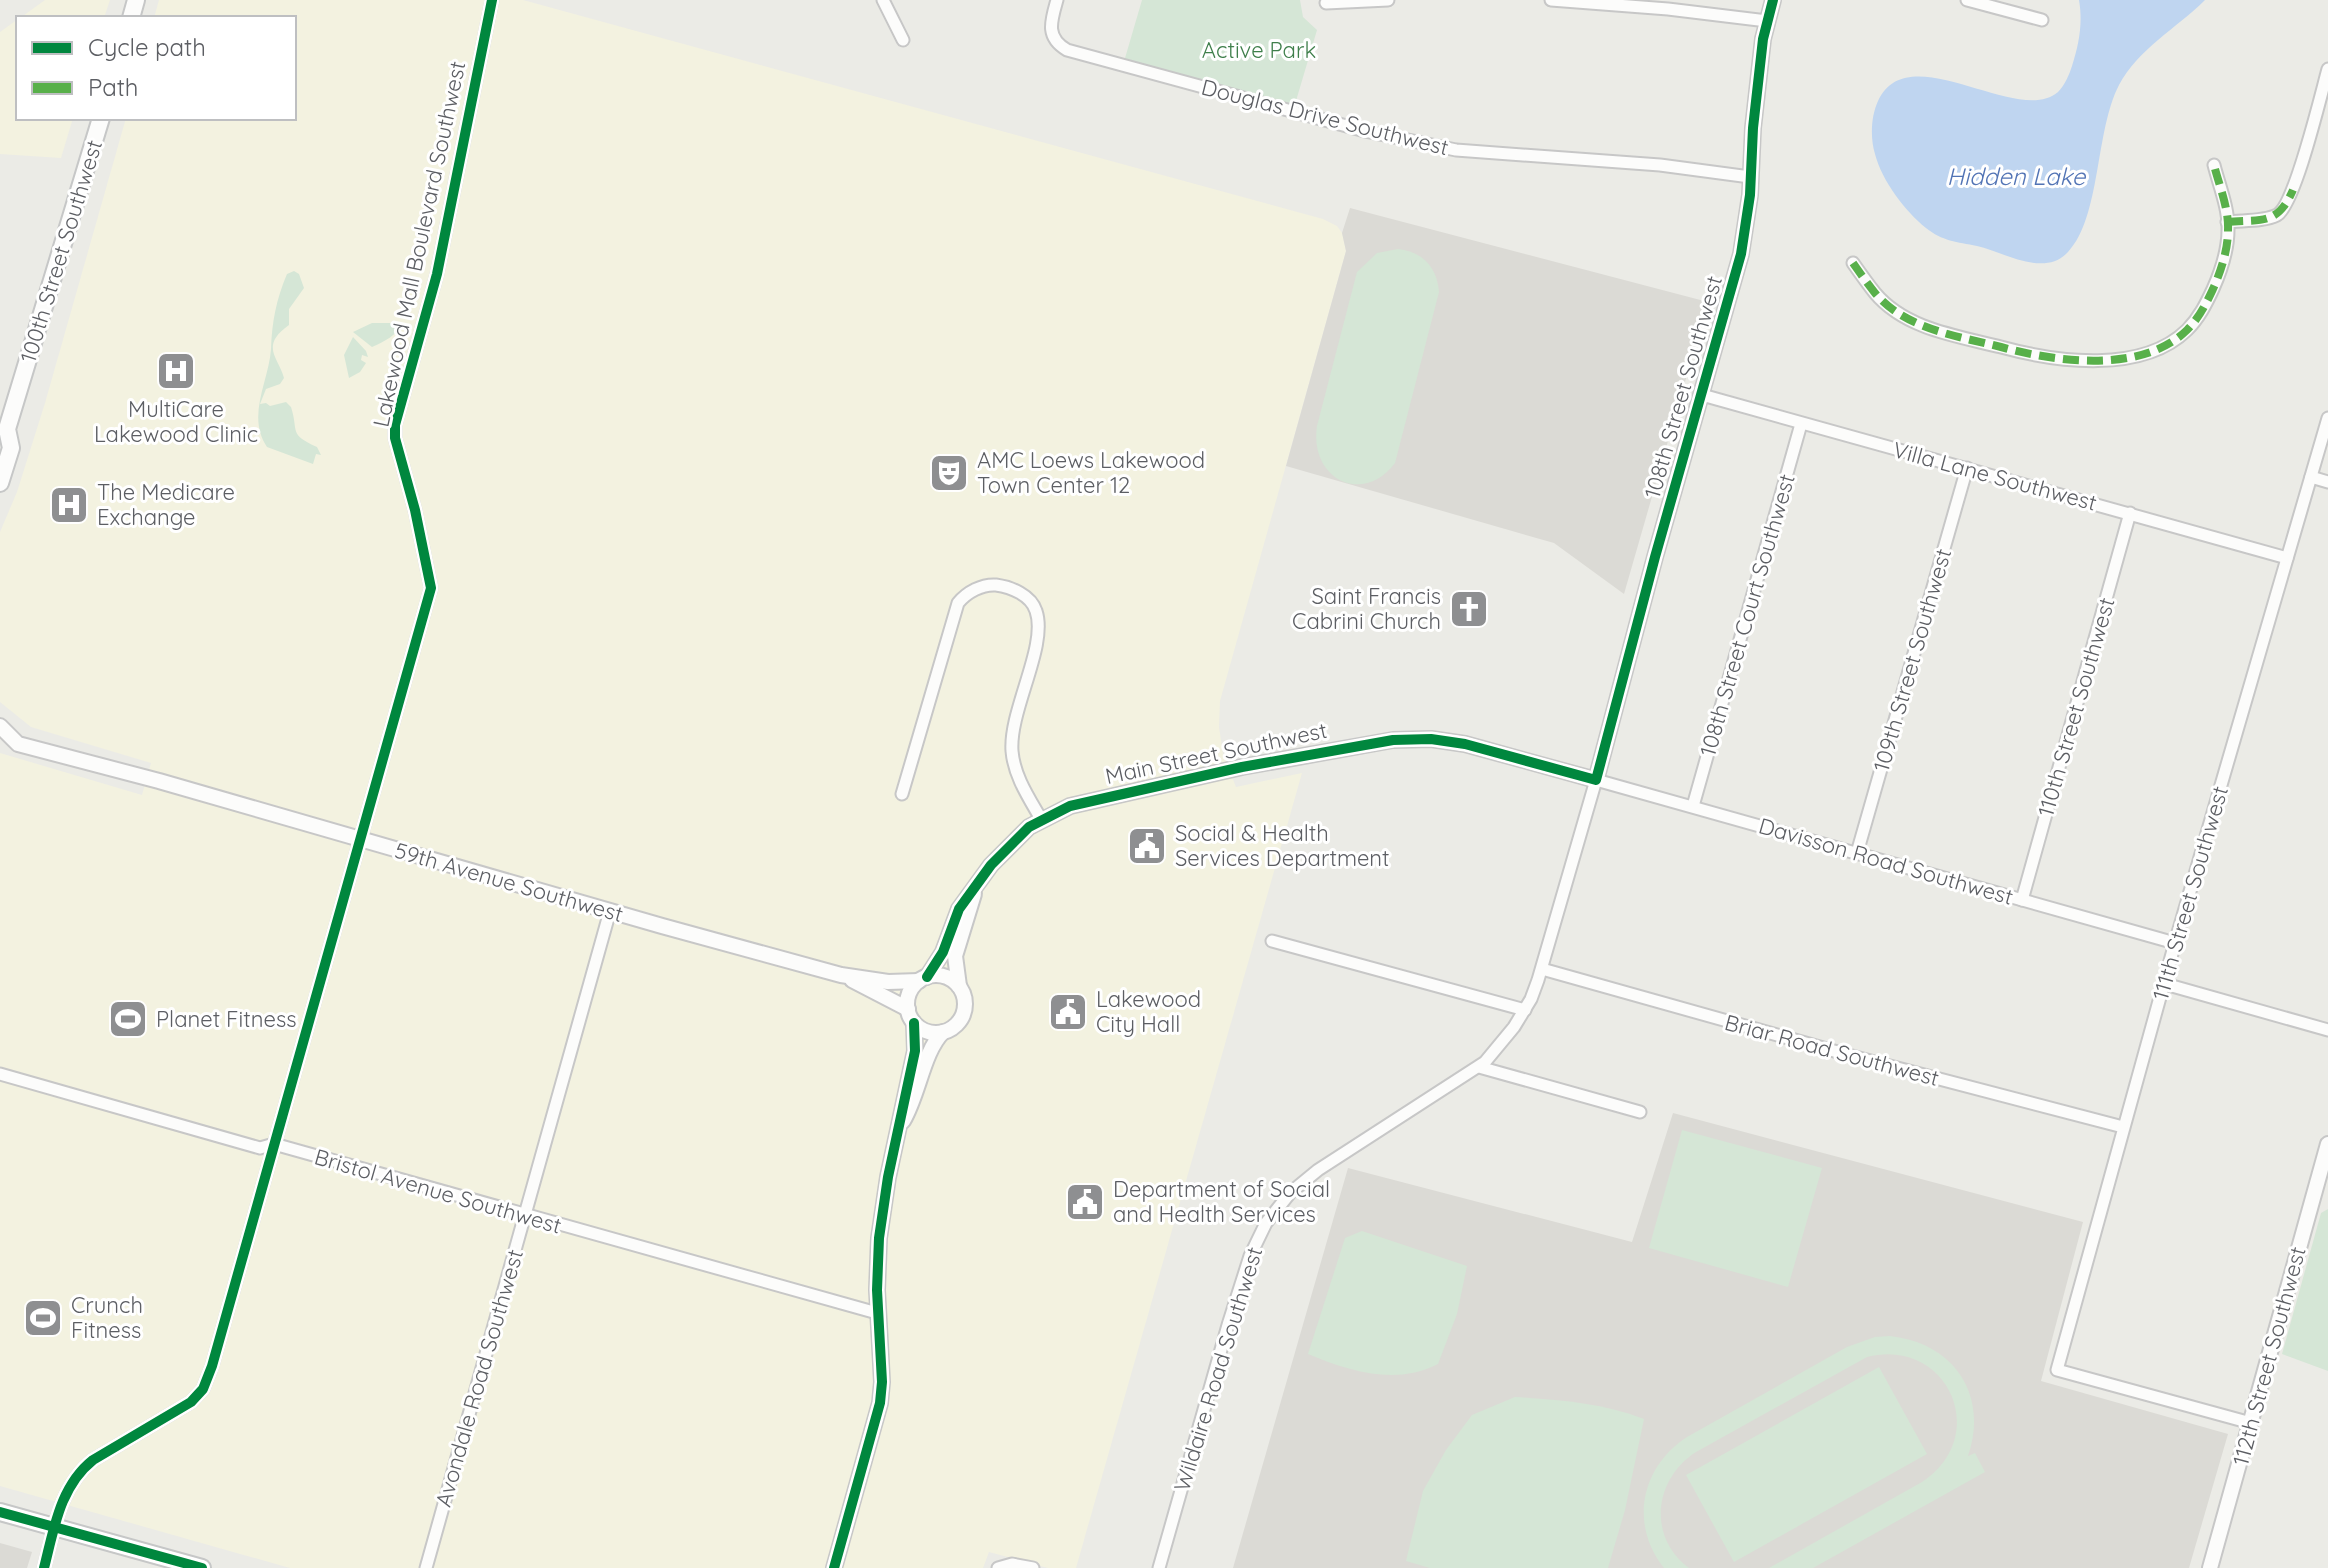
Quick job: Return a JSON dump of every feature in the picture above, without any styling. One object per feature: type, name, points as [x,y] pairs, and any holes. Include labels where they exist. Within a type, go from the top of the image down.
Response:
[{"type":"main road","name":"100th Street Southwest","points":[[0,483],[11,448],[4,431],[100,120]]},
{"type":"main road","points":[[0,1512],[202,1568]]},
{"type":"street","name":"Lakewood Mall Boulevard Southwest","points":[[44,1568],[66,1493],[80,1471],[93,1460],[191,1402],[203,1389],[212,1366],[431,588],[395,438],[395,425],[437,274],[492,0]]},
{"type":"street","points":[[883,0],[903,40]]},
{"type":"street","name":"Douglas Drive Southwest","points":[[1057,0],[1050,29],[1052,38],[1061,46],[1081,54],[1416,142],[1456,150],[1660,165],[1750,177]]},
{"type":"street","points":[[1326,3],[1388,0]]},
{"type":"street","points":[[1551,0],[1767,21]]},
{"type":"street","name":"108th Street Southwest","points":[[1596,780],[1741,254],[1749,210],[1757,87],[1773,0]]},
{"type":"street","points":[[1967,0],[2042,20]]},
{"type":"street","points":[[2227,222],[2269,218],[2284,209],[2293,190],[2328,69]]},
{"type":"street","points":[[1853,263],[1875,294],[1894,311],[1913,322],[2033,356],[2071,361],[2116,359],[2154,350],[2185,332],[2196,321],[2206,306],[2222,264],[2227,244],[2227,222],[2214,165]]},
{"type":"street","name":"Villa Lane Southwest","points":[[1702,395],[2287,558]]},
{"type":"street","name":"111th Street Southwest","points":[[2251,1423],[2057,1370],[2175,943],[2328,418]]},
{"type":"street","name":"108th Street Court Southwest","points":[[1693,806],[1801,424]]},
{"type":"street","name":"109th Street Southwest","points":[[1857,853],[1967,468]]},
{"type":"street","points":[[2311,477],[2328,482]]},
{"type":"street","name":"110th Street Southwest","points":[[2022,900],[2130,513]]},
{"type":"street","points":[[902,794],[958,603],[982,586],[997,585],[1025,596],[1036,611],[1034,651],[1013,727],[1012,753],[1019,778],[1041,819]]},
{"type":"street","points":[[0,726],[18,744]]},
{"type":"street","name":"59th Avenue Southwest","points":[[0,734],[18,744],[159,781],[841,975],[888,982],[923,979]]},
{"type":"street","name":"Main Street Southwest","points":[[923,979],[943,952],[959,909],[977,882],[1015,839],[1041,819],[1070,806],[1242,767],[1393,740],[1431,739],[1465,744],[1596,780]]},
{"type":"street","name":"Davisson Road Southwest","points":[[1596,780],[2175,943]]},
{"type":"street","name":"Wildaire Road Southwest","points":[[1159,1568],[1228,1325],[1250,1256],[1266,1223],[1290,1193],[1318,1170],[1479,1067],[1503,1042],[1525,1010],[1542,969],[1596,780]]},
{"type":"street","name":"Main Street Southwest","points":[[959,986],[955,956],[977,882]]},
{"type":"street","name":"Avondale Road Southwest","points":[[426,1568],[610,911]]},
{"type":"street","points":[[1272,941],[1525,1010]]},
{"type":"street","name":"Briar Road Southwest","points":[[1542,969],[1844,1054],[2123,1127]]},
{"type":"street","name":"59th Avenue Southwest","points":[[841,975],[911,1016]]},
{"type":"street","points":[[834,1568],[879,1413],[882,1382],[877,1256],[881,1216],[915,1051],[911,1016],[909,994],[923,979],[945,976],[959,986],[964,995],[964,1014],[952,1028],[943,1032],[927,1031],[911,1016]]},
{"type":"street","points":[[2165,984],[2328,1030]]},
{"type":"street","points":[[901,1125],[914,1102],[929,1055],[943,1032]]},
{"type":"street","points":[[1479,1067],[1640,1112]]},
{"type":"street","name":"Bristol Avenue Southwest","points":[[0,1074],[260,1148],[274,1144],[877,1313]]},
{"type":"street","name":"112th Street Southwest","points":[[2210,1568],[2328,1144]]},
{"type":"street","points":[[998,1568],[1012,1564],[1033,1568]]},
{"type":"shaded area","points":[[45,0],[110,0],[105,16],[23,16]]},
{"type":"shaded area","points":[[159,0],[523,0],[1323,219],[1337,226],[1342,233],[1346,251],[1220,701],[1219,727],[1223,754],[1236,787],[1302,773],[1076,1568],[1048,1568],[989,1552],[983,1568],[290,1568],[0,1486],[0,753],[142,795],[151,763],[31,727],[0,702],[0,532],[17,492],[45,403],[125,120],[296,120],[296,16],[155,16]]},
{"type":"shaded area","points":[[16,20],[16,120],[72,120],[61,158],[0,154],[0,32]]},
{"type":"shaded area","points":[[1350,208],[1708,302],[1624,594],[1554,543],[1286,466],[1346,251],[1342,233]]},
{"type":"shaded area","points":[[1673,1113],[2083,1222],[2041,1381],[2228,1434],[2189,1568],[1233,1568],[1348,1168],[1632,1242]]},
{"type":"shaded area","points":[[0,1543],[32,1552],[27,1568],[0,1568]]},
{"type":"green space","name":"Active Park","points":[[1142,0],[1300,0],[1303,17],[1317,30],[1293,111],[1123,65]]},
{"type":"green space","points":[[1398,249],[1415,253],[1427,262],[1435,275],[1439,292],[1395,463],[1382,476],[1368,483],[1354,484],[1330,472],[1321,460],[1317,426],[1357,272],[1377,253]]},
{"type":"green space","points":[[294,271],[299,274],[304,288],[289,309],[289,325],[280,332],[273,346],[284,378],[280,384],[266,389],[260,404],[270,406],[286,402],[291,407],[296,432],[317,447],[321,455],[316,454],[313,464],[267,447],[258,423],[260,398],[269,361],[277,302],[287,274]]},
{"type":"green space","points":[[372,323],[403,323],[390,338],[372,347],[353,332]]},
{"type":"green space","points":[[353,337],[368,357],[362,355],[361,360],[366,363],[360,372],[349,378],[344,355]]},
{"type":"green space","points":[[1682,1130],[1822,1168],[1788,1287],[1649,1248]]},
{"type":"green space","points":[[2328,1209],[2328,1371],[2282,1354],[2321,1213]]},
{"type":"green space","points":[[1362,1231],[1467,1266],[1457,1314],[1438,1364],[1405,1374],[1372,1374],[1308,1354],[1345,1238]]},
{"type":"green space","points":[[1890,1336],[1932,1349],[1961,1376],[1974,1412],[1968,1456],[1975,1453],[1985,1472],[1813,1568],[1769,1568],[1922,1482],[1943,1463],[1954,1440],[1957,1417],[1951,1395],[1938,1376],[1920,1362],[1895,1355],[1867,1357],[1696,1452],[1682,1463],[1664,1492],[1662,1525],[1666,1541],[1689,1568],[1664,1568],[1646,1533],[1645,1497],[1650,1480],[1671,1449],[1847,1347],[1875,1337]]},
{"type":"green space","points":[[1879,1367],[1927,1454],[1734,1562],[1686,1475]]},
{"type":"green space","points":[[1515,1397],[1597,1406],[1644,1419],[1625,1510],[1608,1568],[1430,1568],[1406,1561],[1423,1491],[1446,1450],[1472,1415]]},
{"type":"water","name":"Hidden Lake","points":[[2079,0],[2205,0],[2147,50],[2119,85],[2111,104],[2087,218],[2068,252],[2048,263],[2036,263],[1938,236],[1902,204],[1878,164],[1872,134],[1878,101],[1893,83],[1913,77],[1938,78],[2017,99],[2040,100],[2058,92],[2068,76],[2077,50]]},
{"type":"marked path","points":[[1853,263],[1887,305],[1916,323],[1933,329],[2023,352],[2072,360],[2123,359],[2147,353],[2168,344],[2187,330],[2199,316],[2219,275],[2227,245],[2228,222],[2214,165]]},
{"type":"marked path","points":[[2227,222],[2259,220],[2274,215],[2281,210],[2293,190]]},
{"type":"cycle path","points":[[44,1568],[60,1509],[82,1471],[93,1460],[191,1402],[203,1389],[212,1366],[431,588],[415,510],[395,438],[395,425],[437,274],[492,0]]},
{"type":"cycle path","points":[[927,977],[943,952],[959,909],[991,865],[1029,827],[1070,806],[1242,767],[1393,740],[1431,739],[1465,744],[1596,780],[1741,254],[1750,195],[1753,128],[1763,39],[1773,0]]},
{"type":"cycle path","points":[[834,1568],[880,1403],[879,1238],[888,1177],[915,1051],[914,1023]]},
{"type":"cycle path","points":[[0,1512],[202,1568]]},
{"type":"place","name":"MultiCare Lakewood Clinic","points":[[176,371]]},
{"type":"place","name":"AMC Loews Lakewood Town Center 12","points":[[949,473]]},
{"type":"place","name":"The Medicare Exchange","points":[[69,505]]},
{"type":"place","name":"Saint Francis Cabrini Church","points":[[1469,609]]},
{"type":"place","name":"Social & Health Services Department","points":[[1147,846]]},
{"type":"place","name":"Lakewood City Hall","points":[[1068,1012]]},
{"type":"place","name":"Planet Fitness","points":[[128,1019]]},
{"type":"place","name":"Department of Social and Health Services","points":[[1085,1202]]},
{"type":"place","name":"Crunch Fitness","points":[[43,1318]]}]
